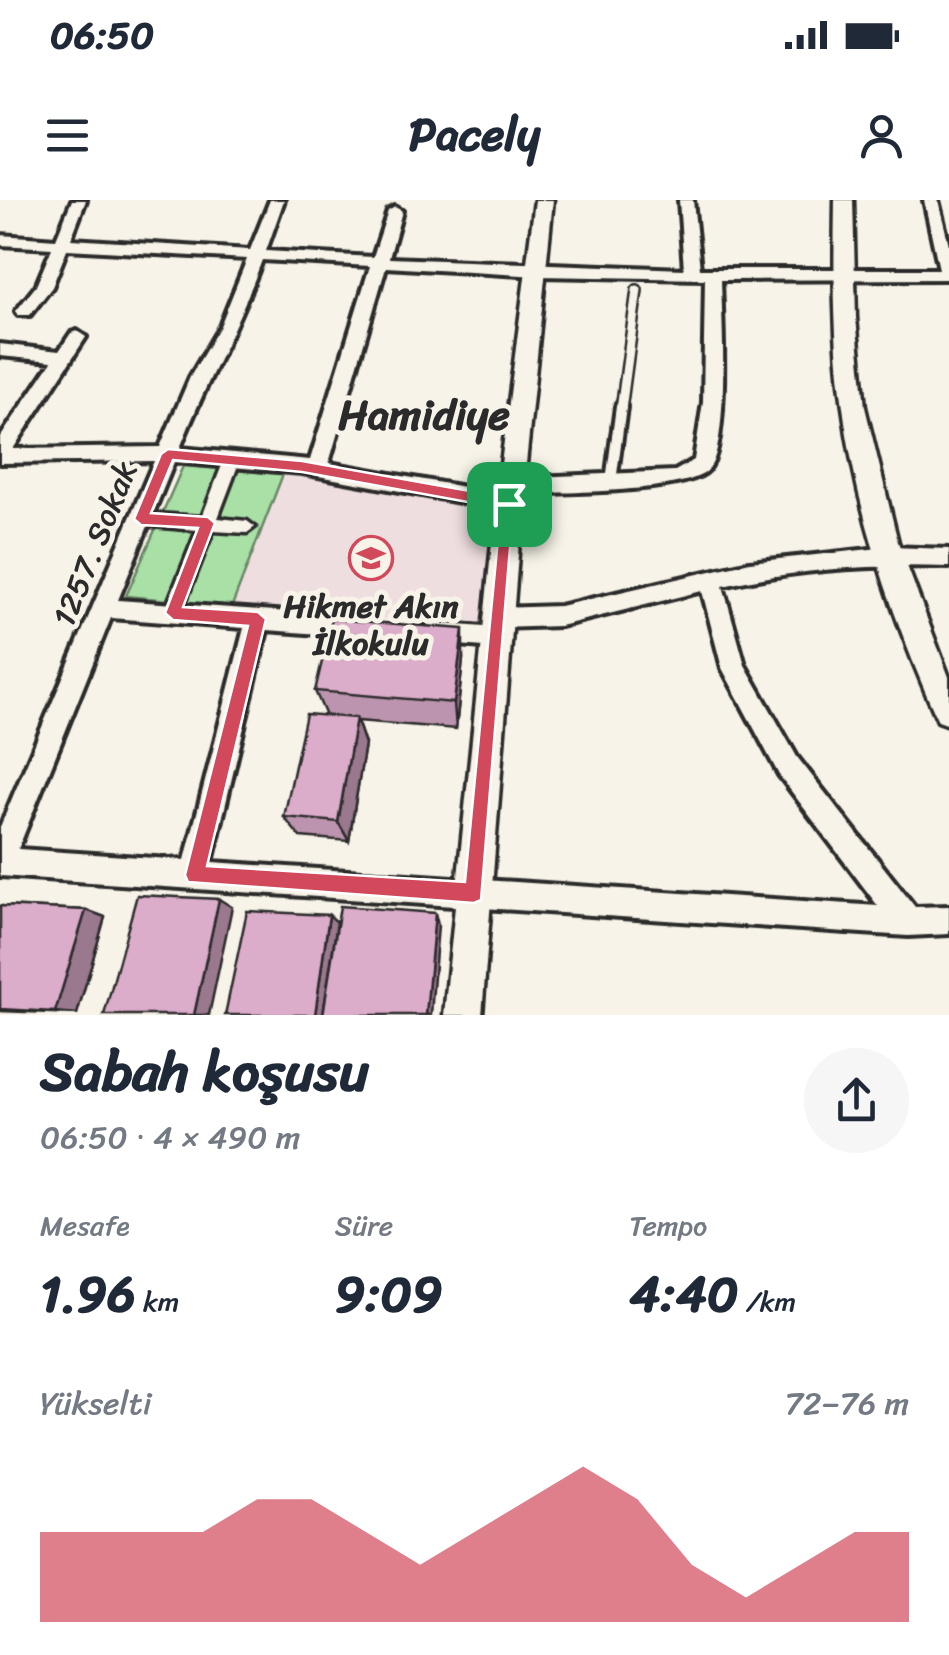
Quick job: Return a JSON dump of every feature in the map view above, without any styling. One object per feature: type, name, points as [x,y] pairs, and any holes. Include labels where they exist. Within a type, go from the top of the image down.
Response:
[{"type":"street","points":[[24,311],[44,287],[79,200]]},
{"type":"street","name":"1257. Sokak","points":[[0,861],[199,376],[229,326],[258,257],[277,200]]},
{"type":"street","points":[[463,1015],[510,495],[544,200]]},
{"type":"street","points":[[686,200],[692,274]]},
{"type":"street","points":[[844,200],[844,274],[858,434],[889,556],[947,702]]},
{"type":"street","points":[[0,240],[538,271],[949,274],[931,200]]},
{"type":"street","points":[[316,469],[395,211]]},
{"type":"street","points":[[0,454],[168,454],[510,495],[612,481],[677,478],[700,467],[707,455],[713,274]]},
{"type":"street","points":[[0,454],[77,337]]},
{"type":"street","points":[[0,350],[64,358]]},
{"type":"street","points":[[173,613],[232,460]]},
{"type":"street","points":[[141,519],[246,527]]},
{"type":"street","points":[[104,608],[396,630],[498,628],[750,571],[889,556],[949,558]]},
{"type":"street","points":[[711,582],[734,668],[788,766],[908,922]]},
{"type":"street","points":[[195,875],[258,619]]},
{"type":"street","points":[[0,861],[908,922],[949,920]]},
{"type":"lane","points":[[612,481],[637,290]]},
{"type":"shaded area","name":"Hikmet Akın İlkokulu","points":[[283,474],[496,511],[485,627],[232,606]]},
{"type":"green space","points":[[183,466],[283,474],[232,606],[126,596]]},
{"type":"building","points":[[332,619],[463,629],[454,703],[315,691]]},
{"type":"building","points":[[306,714],[356,718],[338,822],[284,817]]},
{"type":"building","points":[[137,895],[219,899],[194,1015],[104,1015]]},
{"type":"building","points":[[0,906],[86,910],[55,1012],[0,1009]]},
{"type":"building","points":[[340,906],[435,913],[426,1015],[323,1015]]},
{"type":"building","points":[[247,911],[329,915],[315,1015],[225,1015]]},
{"type":"place","name":"Hikmet Akın İlkokulu","points":[[371,558]]},
{"type":"district","name":"Hamidiye","points":[[424,415]]},
{"type":"route","points":[[168,454],[302,466],[509,504],[474,892],[195,875],[258,619],[173,613],[208,523],[141,519],[168,454]]}]
